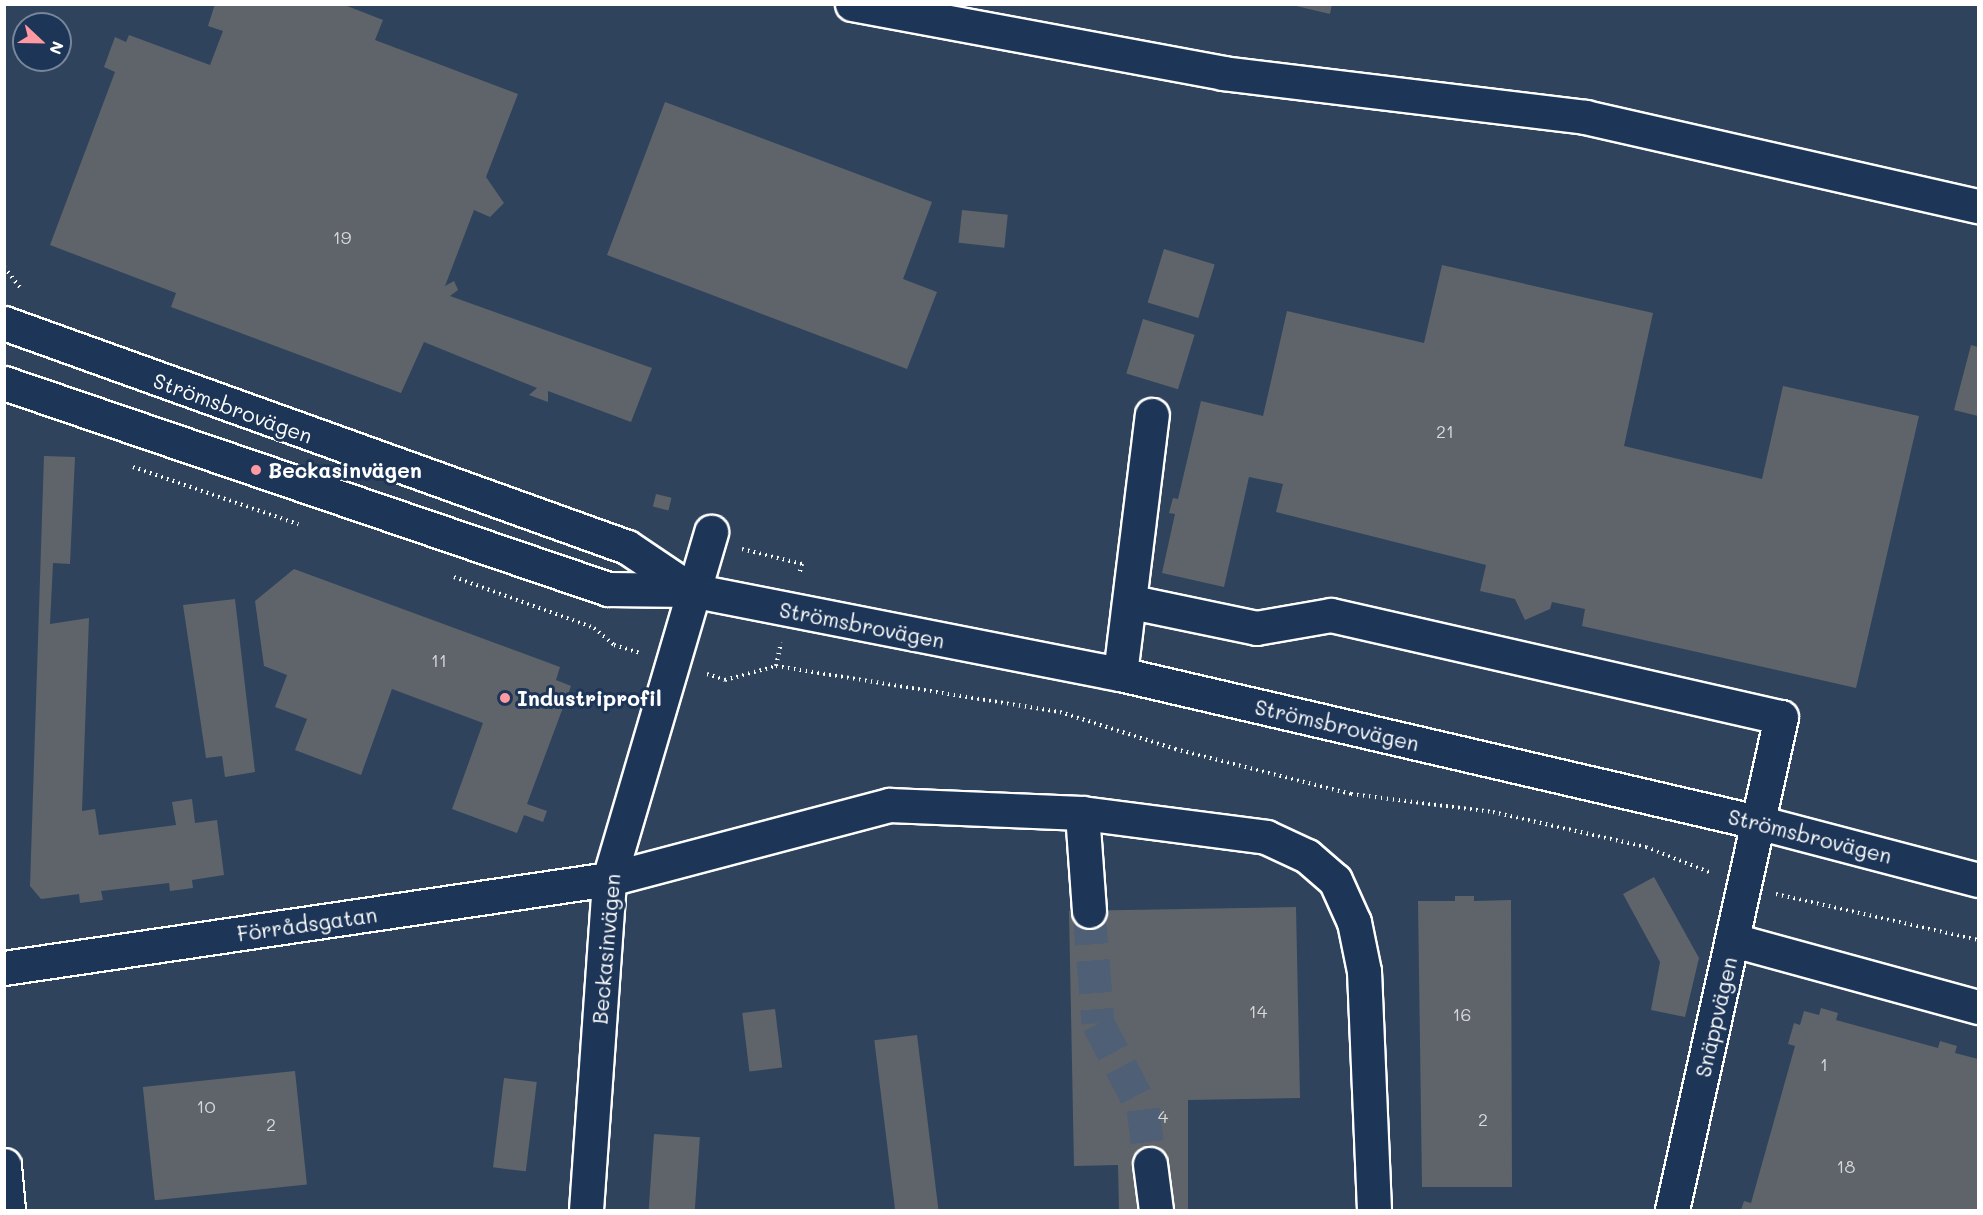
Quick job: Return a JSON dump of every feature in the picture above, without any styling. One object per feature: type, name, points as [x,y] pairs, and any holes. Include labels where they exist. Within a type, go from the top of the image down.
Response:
[{"type":"main road","points":[[852,4],[1223,73],[1585,117],[1978,206]]},
{"type":"main road","name":"Strömsbrovägen","points":[[4,323],[627,546],[691,590]]},
{"type":"main road","name":"Strömsbrovägen","points":[[4,383],[608,589],[691,590],[1120,674],[1757,822],[1978,880]]},
{"type":"main road","points":[[1120,674],[1132,602],[1152,415]]},
{"type":"main road","name":"Beckasinvägen","points":[[586,1210],[609,879],[691,590],[711,532]]},
{"type":"main road","name":"Snäppvägen","points":[[1132,602],[1256,628],[1331,615],[1781,717],[1672,1210]]},
{"type":"main road","name":"Förrådsgatan","points":[[4,968],[609,879],[890,805],[1082,813],[1266,837],[1307,856],[1335,880],[1354,922],[1364,971],[1374,1210]]},
{"type":"main road","points":[[1082,813],[1089,911]]},
{"type":"main road","points":[[1733,940],[1978,1007]]},
{"type":"main road","points":[[1150,1164],[1156,1210]]},
{"type":"main road","points":[[4,1165],[8,1210]]},
{"type":"path","points":[[126,464],[286,523],[308,525]]},
{"type":"path","points":[[448,573],[594,628],[614,645],[725,680],[776,666],[1060,712],[1174,748],[1351,794],[1493,812],[1646,847],[1744,886],[1978,940]]},
{"type":"building","points":[[215,4],[342,4],[383,20],[375,40],[518,94],[486,177],[504,203],[490,217],[474,210],[445,286],[454,281],[458,290],[450,296],[652,368],[631,422],[548,391],[548,402],[529,395],[537,388],[424,342],[401,393],[171,307],[176,293],[50,245],[115,72],[104,67],[115,37],[126,42],[129,35],[210,65],[223,31],[208,26]]},
{"type":"building","points":[[1288,4],[1332,4],[1330,14]]},
{"type":"building","points":[[665,102],[932,202],[903,279],[937,292],[907,369],[607,255]]},
{"type":"building","points":[[962,210],[1008,215],[1004,248],[959,243]]},
{"type":"building","points":[[1164,249],[1215,264],[1198,318],[1148,303]]},
{"type":"building","points":[[1442,265],[1653,313],[1624,446],[1762,479],[1783,386],[1919,416],[1856,688],[1582,626],[1585,609],[1552,602],[1550,609],[1525,620],[1515,599],[1480,591],[1486,565],[1276,512],[1283,484],[1249,477],[1224,587],[1162,573],[1175,514],[1169,513],[1173,498],[1178,499],[1201,401],[1263,416],[1287,311],[1424,343]]},
{"type":"building","points":[[1143,319],[1195,335],[1178,389],[1126,374]]},
{"type":"building","points":[[1971,345],[1978,347],[1978,416],[1954,410]]},
{"type":"building","points":[[44,456],[75,457],[70,564],[53,563],[50,624],[89,618],[82,811],[95,809],[99,835],[176,825],[172,802],[192,799],[195,823],[217,820],[224,875],[192,880],[193,888],[170,891],[169,883],[101,891],[103,900],[80,903],[79,894],[41,899],[30,886]]},
{"type":"building","points":[[656,494],[672,498],[668,510],[653,507]]},
{"type":"building","name":"Industriprofil","points":[[294,569],[560,667],[556,680],[571,686],[527,804],[547,811],[543,822],[524,815],[517,833],[452,809],[483,723],[392,689],[361,775],[295,750],[307,719],[275,707],[287,675],[264,666],[255,601]]},
{"type":"building","points":[[235,599],[255,772],[225,777],[222,756],[206,758],[183,605]]},
{"type":"building","points":[[1654,877],[1699,958],[1685,1017],[1651,1010],[1660,962],[1623,894]]},
{"type":"building","points":[[1455,896],[1474,896],[1474,901],[1511,900],[1512,1187],[1422,1187],[1418,901],[1455,901]]},
{"type":"building","points":[[1296,907],[1300,1098],[1188,1100],[1188,1210],[1119,1210],[1118,1165],[1074,1166],[1069,911]]},
{"type":"building","points":[[1821,1008],[1838,1013],[1836,1020],[1938,1048],[1940,1041],[1957,1046],[1955,1053],[1978,1059],[1978,1210],[1741,1210],[1744,1201],[1751,1203],[1795,1046],[1788,1044],[1794,1023],[1800,1025],[1804,1011],[1819,1015]]},
{"type":"building","points":[[775,1009],[782,1068],[749,1072],[742,1013]]},
{"type":"building","points":[[917,1035],[938,1210],[895,1210],[874,1040]]},
{"type":"building","points":[[295,1071],[307,1184],[155,1200],[143,1087]]},
{"type":"building","points":[[504,1078],[537,1082],[526,1171],[493,1167]]},
{"type":"building","points":[[654,1134],[700,1137],[695,1210],[649,1210]]},
{"type":"tunnel","points":[[1089,911],[1098,1023],[1143,1109],[1150,1164]]},
{"type":"place","name":"Beckasinvägen","points":[[256,470]]},
{"type":"place","name":"Industriprofil","points":[[505,698]]}]
